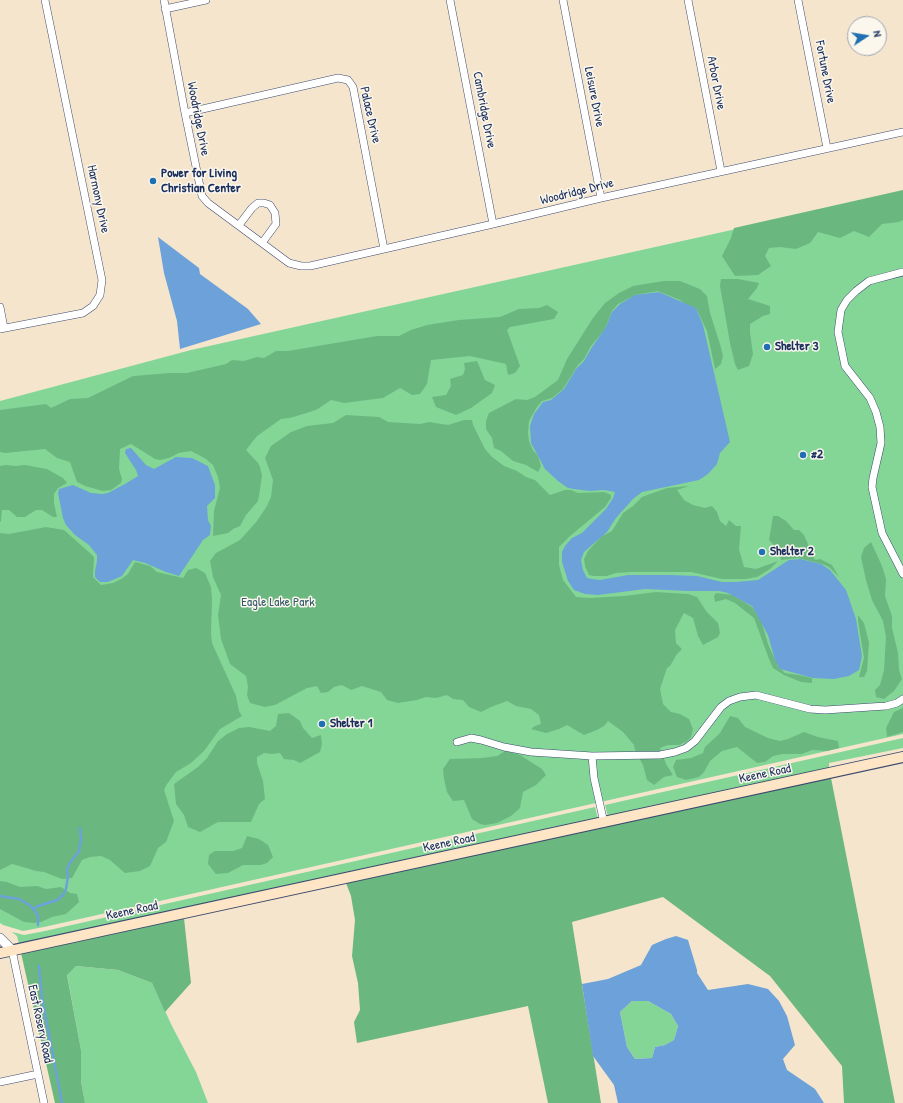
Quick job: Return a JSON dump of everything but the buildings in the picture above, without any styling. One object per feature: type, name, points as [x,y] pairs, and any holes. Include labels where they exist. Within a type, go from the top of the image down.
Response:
[{"type":"main road","name":"Keene Road","points":[[0,953],[903,757]]},
{"type":"street","name":"Harmony Drive","points":[[2,328],[83,314],[93,306],[100,295],[102,280],[45,0]]},
{"type":"street","name":"Woodridge Drive","points":[[164,0],[202,196],[289,263],[310,266],[720,171],[903,132]]},
{"type":"street","points":[[166,9],[206,0]]},
{"type":"street","name":"Cambridge Drive","points":[[450,0],[493,224]]},
{"type":"street","name":"Leisure Drive","points":[[563,0],[601,198]]},
{"type":"street","name":"Arbor Drive","points":[[688,0],[720,171]]},
{"type":"street","name":"Fortune Drive","points":[[798,0],[827,148]]},
{"type":"street","name":"Palace Drive","points":[[185,113],[338,78],[348,80],[353,87],[384,250]]},
{"type":"street","points":[[238,225],[252,208],[258,204],[264,203],[270,205],[275,213],[276,224],[262,243]]},
{"type":"street","points":[[903,272],[869,281],[856,291],[847,300],[841,310],[838,332],[845,366],[870,398],[878,419],[881,443],[872,487],[882,533],[903,574]]},
{"type":"street","points":[[0,307],[2,328]]},
{"type":"street","points":[[457,742],[471,738],[504,747],[531,752],[592,756],[660,755],[686,748],[695,741],[721,708],[729,701],[740,698],[756,695],[810,709],[825,710],[886,706],[903,700]]},
{"type":"street","points":[[592,756],[594,778],[604,823]]},
{"type":"street","points":[[0,938],[12,950]]},
{"type":"street","name":"East Rosery Road","points":[[12,950],[44,1103]]},
{"type":"street","points":[[0,1082],[38,1074]]},
{"type":"green space","points":[[903,190],[903,220],[899,222],[882,224],[869,237],[854,231],[840,238],[818,232],[810,243],[796,249],[780,247],[769,248],[765,256],[771,266],[758,275],[735,276],[722,256],[734,228]]},
{"type":"green space","name":"Eagle Lake Park","points":[[903,192],[903,734],[44,927],[23,931],[0,923],[0,401],[191,350]]},
{"type":"green space","points":[[721,279],[738,279],[759,283],[748,299],[770,306],[770,314],[763,316],[750,324],[753,354],[749,366],[738,370],[730,343],[720,286]]},
{"type":"green space","points":[[664,281],[680,281],[700,289],[707,296],[710,313],[723,356],[721,364],[715,369],[707,331],[696,308],[658,291],[635,295],[618,304],[612,311],[605,329],[591,346],[584,359],[578,365],[563,389],[552,398],[542,401],[529,421],[529,441],[533,450],[538,456],[541,466],[538,472],[526,465],[513,461],[501,451],[494,448],[492,438],[486,429],[486,421],[489,413],[516,399],[527,400],[535,397],[558,380],[567,359],[593,318],[605,303],[619,293],[633,286]]},
{"type":"green space","points":[[547,305],[558,312],[554,319],[510,327],[507,330],[520,366],[515,373],[508,375],[506,364],[470,356],[431,360],[427,384],[420,394],[412,395],[400,388],[383,398],[344,403],[331,400],[316,410],[290,418],[281,419],[257,436],[246,450],[260,467],[262,476],[258,501],[246,515],[240,526],[228,533],[213,536],[214,511],[220,488],[218,477],[213,465],[206,459],[191,451],[179,453],[169,458],[160,460],[155,459],[131,444],[120,449],[119,469],[122,479],[121,483],[111,490],[103,491],[77,482],[70,462],[57,458],[45,449],[5,453],[0,452],[0,410],[46,404],[51,408],[70,399],[88,398],[133,376],[187,373],[226,364],[232,360],[244,361],[257,357],[264,358],[276,351],[288,351],[377,336],[399,336],[427,325],[459,320],[500,317],[519,309],[539,308]]},
{"type":"green space","points":[[477,361],[485,380],[495,385],[492,393],[471,408],[456,415],[436,407],[432,397],[446,395],[451,386],[450,379],[463,375],[465,369],[464,363]]},
{"type":"green space","points":[[346,415],[379,417],[388,422],[420,424],[429,422],[448,425],[464,420],[472,420],[485,449],[492,457],[504,466],[535,480],[550,495],[565,490],[571,490],[578,493],[604,492],[611,495],[611,498],[605,507],[559,547],[559,565],[563,580],[576,597],[589,598],[624,596],[656,592],[688,594],[697,597],[706,611],[718,623],[720,633],[718,637],[703,645],[698,636],[693,618],[684,613],[675,630],[676,643],[682,649],[667,668],[660,689],[663,704],[671,712],[680,714],[689,719],[693,729],[691,737],[687,741],[679,745],[668,745],[660,748],[666,764],[673,775],[664,777],[654,785],[647,780],[643,765],[634,745],[623,732],[608,721],[604,726],[584,735],[567,725],[546,733],[531,729],[541,724],[539,715],[531,709],[516,706],[507,701],[481,712],[469,707],[463,700],[453,699],[447,695],[436,698],[426,697],[398,703],[387,700],[381,692],[362,686],[351,690],[342,685],[334,687],[328,692],[321,693],[317,686],[307,688],[275,705],[265,707],[250,703],[247,695],[248,687],[246,676],[230,664],[221,639],[218,615],[221,595],[213,577],[210,561],[216,553],[240,540],[257,521],[267,506],[271,497],[273,480],[265,458],[271,446],[291,432],[307,426],[333,423]]},
{"type":"green space","points":[[25,465],[47,469],[63,478],[67,483],[58,488],[54,494],[57,517],[53,517],[42,510],[36,510],[25,517],[17,517],[9,510],[2,510],[0,522],[0,466]]},
{"type":"green space","points":[[689,486],[677,490],[684,500],[693,505],[705,508],[712,506],[717,512],[720,521],[726,526],[729,520],[736,526],[741,526],[739,549],[744,567],[756,569],[778,561],[770,569],[757,577],[746,579],[722,579],[691,572],[631,572],[616,573],[607,576],[589,575],[584,559],[588,551],[602,536],[612,531],[623,513],[642,497],[667,488]]},
{"type":"green space","points":[[773,516],[778,516],[786,521],[794,530],[799,530],[804,535],[815,560],[820,559],[832,565],[839,577],[829,567],[822,564],[798,558],[781,560],[779,551],[769,540]]},
{"type":"green space","points":[[46,527],[64,530],[94,557],[93,577],[101,585],[113,583],[121,579],[128,574],[135,562],[150,566],[157,572],[183,578],[188,570],[196,568],[205,573],[211,587],[212,643],[236,696],[239,711],[242,716],[220,729],[204,751],[191,763],[176,772],[167,784],[164,790],[174,821],[166,842],[158,848],[150,866],[140,871],[125,873],[110,860],[101,856],[90,857],[82,860],[72,878],[62,879],[44,872],[12,864],[0,870],[0,533],[9,534]]},
{"type":"green space","points":[[871,542],[886,579],[885,596],[892,616],[892,628],[898,653],[899,670],[902,679],[894,691],[884,699],[876,697],[875,690],[880,685],[884,670],[886,637],[883,621],[872,600],[861,557],[864,548]]},
{"type":"green space","points":[[716,593],[733,595],[752,607],[761,620],[768,644],[778,666],[785,673],[812,678],[812,683],[801,682],[784,675],[773,668],[754,618],[735,603],[726,599],[715,602],[714,596]]},
{"type":"green space","points":[[858,615],[864,623],[869,643],[867,671],[864,677],[859,677],[864,658]]},
{"type":"green space","points":[[903,708],[903,732],[887,737],[886,728],[894,712]]},
{"type":"green space","points":[[289,713],[300,721],[303,728],[312,738],[321,735],[322,744],[320,752],[300,763],[294,760],[284,759],[280,753],[264,753],[257,757],[257,763],[263,781],[265,799],[259,804],[251,822],[218,822],[200,832],[188,827],[184,815],[176,804],[174,784],[198,767],[207,758],[218,741],[227,734],[239,728],[249,727],[270,731],[276,726],[278,714]]},
{"type":"green space","points":[[730,716],[738,718],[745,727],[768,738],[780,741],[804,732],[818,737],[838,741],[839,748],[827,751],[812,750],[802,754],[782,754],[773,756],[765,762],[757,763],[737,747],[722,751],[710,761],[704,772],[699,777],[686,780],[677,777],[673,767],[676,760],[691,758],[703,753],[705,747],[720,733]]},
{"type":"green space","points":[[903,738],[903,748],[829,763],[829,768],[608,817],[605,805]]},
{"type":"green space","points":[[505,751],[520,755],[542,769],[546,775],[536,785],[523,792],[520,808],[511,816],[497,823],[485,825],[480,824],[472,819],[464,800],[453,801],[447,792],[443,769],[450,759],[497,756]]},
{"type":"green space","points":[[831,778],[895,1103],[844,1103],[842,1066],[770,976],[663,897],[572,922],[601,1103],[548,1103],[528,1006],[357,1043],[354,1022],[360,1010],[358,983],[352,956],[355,920],[351,896],[346,883]]},
{"type":"green space","points":[[595,807],[598,819],[19,944],[17,936],[12,932],[24,935],[45,931]]},
{"type":"green space","points":[[247,836],[259,839],[268,845],[273,857],[267,863],[261,865],[243,865],[228,873],[216,874],[208,864],[209,855],[215,851],[233,851],[242,848]]},
{"type":"green space","points":[[0,881],[20,887],[37,886],[46,889],[61,887],[70,893],[77,894],[79,902],[66,914],[52,917],[41,922],[24,922],[0,909]]},
{"type":"green space","points":[[184,918],[191,983],[165,1012],[152,983],[118,970],[76,966],[67,975],[81,1050],[81,1081],[85,1103],[55,1103],[21,953]]},
{"type":"green space","points":[[76,966],[118,970],[152,983],[196,1072],[208,1103],[85,1103],[81,1081],[81,1050],[67,974]]},
{"type":"green space","points":[[632,1001],[648,1001],[671,1014],[678,1026],[674,1040],[665,1045],[655,1047],[652,1058],[635,1059],[627,1047],[620,1012]]},
{"type":"water","points":[[158,237],[199,268],[200,274],[248,309],[261,324],[180,349],[177,321],[164,273]]},
{"type":"water","points":[[659,292],[696,308],[703,325],[730,442],[720,453],[717,464],[708,474],[699,480],[642,492],[633,499],[616,518],[607,532],[584,552],[581,560],[583,570],[587,578],[600,580],[628,575],[670,575],[697,576],[722,582],[736,582],[758,580],[789,560],[800,559],[821,564],[830,570],[846,590],[856,619],[862,656],[859,670],[849,676],[834,679],[813,678],[780,669],[775,660],[768,635],[752,606],[728,593],[719,591],[645,589],[598,595],[585,594],[574,590],[568,581],[562,562],[562,552],[565,546],[572,538],[582,533],[606,509],[615,492],[568,488],[558,481],[545,469],[531,443],[530,426],[534,414],[543,402],[551,400],[564,389],[576,369],[584,361],[606,327],[612,312],[620,304],[635,295]]},
{"type":"water","points":[[131,448],[146,465],[154,469],[176,457],[192,458],[208,466],[215,485],[215,498],[207,506],[208,520],[211,526],[210,535],[203,540],[179,576],[133,560],[122,576],[108,582],[100,582],[95,577],[97,555],[89,545],[75,535],[66,525],[63,518],[58,493],[59,489],[73,485],[91,493],[108,493],[138,476],[136,470],[125,453],[126,449]]},
{"type":"water","points":[[676,936],[688,940],[697,973],[708,990],[748,984],[768,989],[779,1001],[787,1016],[795,1045],[783,1059],[787,1070],[815,1089],[824,1103],[618,1103],[614,1085],[593,1056],[582,984],[608,979],[641,965],[652,945]],"holes":[[[632,1001],[648,1001],[671,1014],[678,1026],[674,1040],[665,1045],[655,1047],[652,1058],[635,1059],[627,1047],[620,1012]]]},
{"type":"waterway","points":[[33,909],[57,900],[63,895],[66,889],[68,876],[67,869],[79,851],[81,839],[80,828]]},
{"type":"waterway","points":[[0,896],[19,899],[31,906],[38,915],[38,925]]},
{"type":"waterway","points":[[39,966],[42,998],[62,1103]]},
{"type":"place","name":"Power for Living Christian Center","points":[[153,181]]},
{"type":"place","name":"Shelter 3","points":[[767,347]]},
{"type":"place","name":"#2","points":[[803,455]]},
{"type":"place","name":"Shelter 2","points":[[762,552]]},
{"type":"place","name":"Shelter 1","points":[[322,724]]}]
